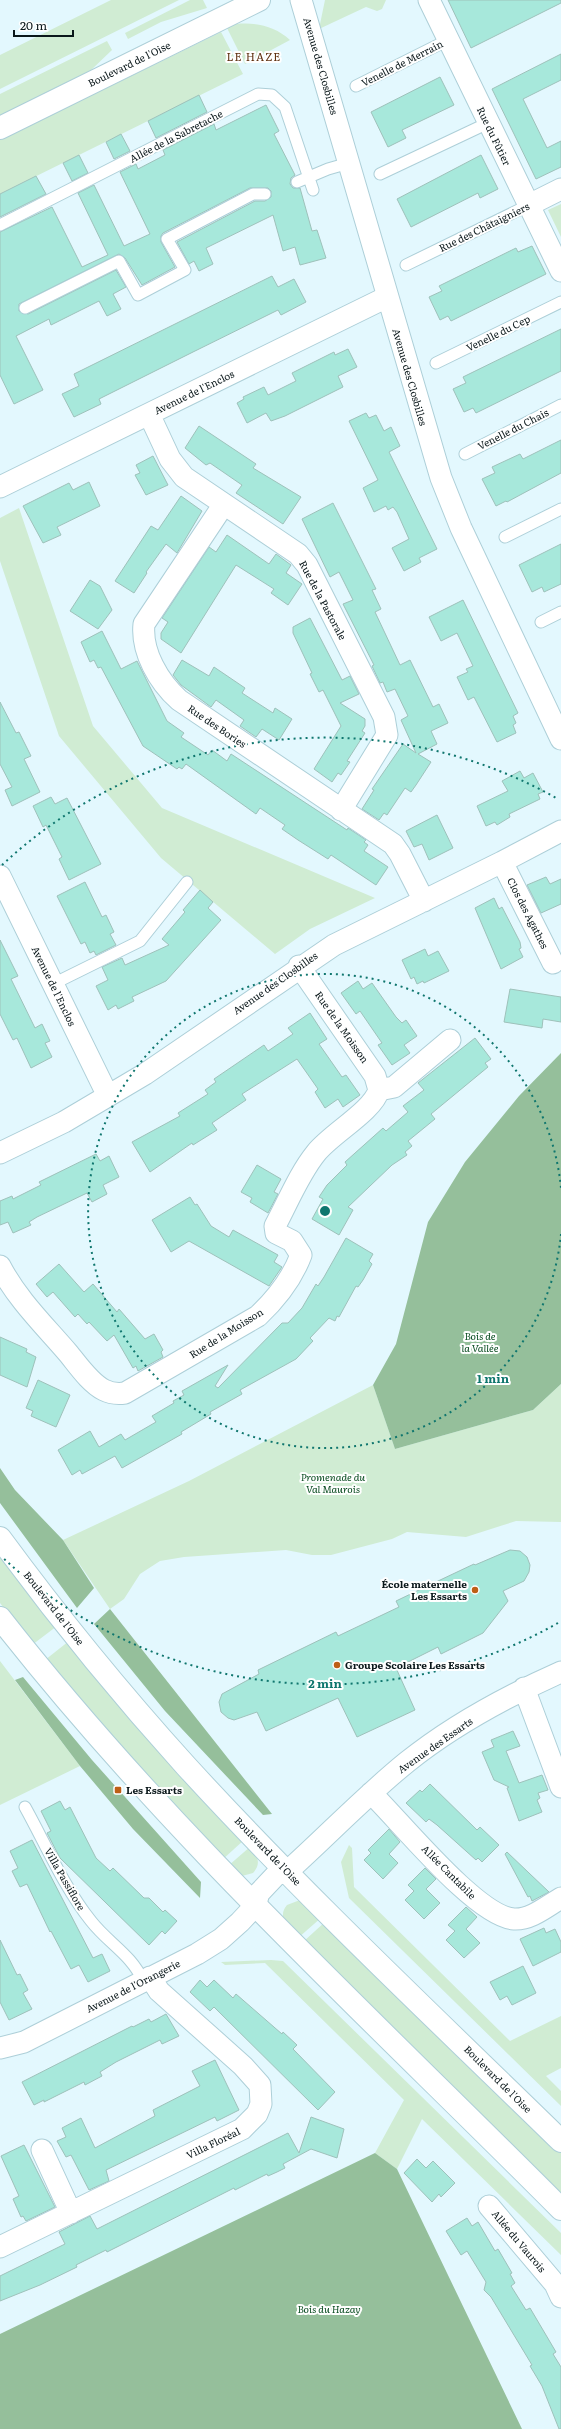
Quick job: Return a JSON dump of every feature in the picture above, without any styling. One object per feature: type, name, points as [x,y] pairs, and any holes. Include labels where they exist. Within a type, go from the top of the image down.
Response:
[{"type":"main road","name":"Boulevard de l'Oise","points":[[0,128],[258,0]]},
{"type":"main road","name":"Boulevard de l'Oise","points":[[0,1538],[85,1648],[161,1737],[288,1871],[561,2141]]},
{"type":"main road","points":[[0,1618],[121,1764],[255,1906],[561,2209]]},
{"type":"street","name":"Avenue des Closbilles","points":[[301,0],[417,402],[449,500],[561,739]]},
{"type":"street","name":"Rue du Fûtier","points":[[429,0],[561,271]]},
{"type":"street","name":"Rue des Châtaigniers","points":[[528,205],[561,189]]},
{"type":"street","name":"Avenue de l'Enclos","points":[[0,487],[387,297]]},
{"type":"street","name":"Rue de la Pastorale","points":[[149,414],[177,468],[184,477],[298,554],[307,565],[384,717],[387,735],[341,810]]},
{"type":"street","name":"Rue des Bories","points":[[224,504],[147,616],[143,632],[148,653],[167,689],[179,700],[393,844],[400,854],[424,901]]},
{"type":"street","name":"Avenue des Closbilles","points":[[0,1153],[64,1122],[145,1074],[299,966],[334,944],[424,901],[561,831]]},
{"type":"street","name":"Clos des Agathes","points":[[502,862],[553,963]]},
{"type":"street","name":"Avenue de l'Enclos","points":[[3,888],[53,984],[108,1096]]},
{"type":"street","name":"Rue de la Moisson","points":[[0,1266],[14,1290],[30,1311],[90,1378],[105,1390],[125,1394],[258,1316],[281,1292],[300,1255],[292,1241],[276,1233],[275,1226],[316,1154],[330,1138],[374,1102],[379,1090],[376,1076],[299,966]]},
{"type":"street","points":[[379,1090],[394,1087],[450,1040]]},
{"type":"street","name":"Avenue des Essarts","points":[[288,1871],[371,1793],[420,1753],[524,1688],[561,1672]]},
{"type":"street","points":[[524,1688],[561,1788]]},
{"type":"street","name":"Allée Cantabile","points":[[371,1793],[473,1898],[502,1918],[515,1919],[527,1917],[561,1898]]},
{"type":"street","name":"Avenue de l'Orangerie","points":[[0,2048],[24,2042],[197,1954],[221,1939],[255,1906],[266,1902],[284,1883],[288,1871]]},
{"type":"street","name":"Villa Floréal","points":[[0,2247],[242,2129],[257,2114],[261,2104],[260,2085],[243,2066],[147,1979]]},
{"type":"street","points":[[42,2150],[71,2213]]},
{"type":"street","name":"Allée du Vaurois","points":[[490,2206],[555,2284],[561,2297]]},
{"type":"lane","name":"Venelle de Merrain","points":[[356,86],[448,40]]},
{"type":"lane","name":"Allée de la Sabretache","points":[[0,225],[258,94],[272,95],[285,107],[313,190]]},
{"type":"lane","points":[[380,174],[488,123]]},
{"type":"lane","points":[[297,182],[349,163]]},
{"type":"lane","points":[[25,308],[119,261],[138,295],[185,270],[167,239],[254,194],[265,194]]},
{"type":"lane","name":"Rue des Châtaigniers","points":[[406,265],[528,205]]},
{"type":"lane","name":"Venelle du Cep","points":[[436,363],[561,302]]},
{"type":"lane","name":"Venelle du Chais","points":[[465,454],[561,404]]},
{"type":"lane","points":[[505,537],[561,509]]},
{"type":"lane","points":[[541,622],[561,612]]},
{"type":"lane","points":[[53,984],[140,941],[187,882]]},
{"type":"lane","name":"Villa Passiflore","points":[[25,1807],[76,1901],[92,1923],[123,1951],[147,1979]]},
{"type":"green space","points":[[111,0],[179,0],[0,89],[0,55]]},
{"type":"green space","points":[[190,0],[203,0],[207,8],[161,22],[128,39],[125,33]]},
{"type":"green space","points":[[325,0],[386,0],[382,9],[377,11],[366,7],[319,29]]},
{"type":"green space","points":[[236,24],[258,24],[272,28],[290,40],[245,64],[227,28]]},
{"type":"green space","points":[[221,32],[243,74],[0,194],[0,140]]},
{"type":"green space","points":[[107,41],[112,50],[89,72],[0,116],[0,94]]},
{"type":"green space","points":[[561,204],[561,237],[548,210]]},
{"type":"green space","points":[[19,508],[93,726],[162,808],[375,898],[310,929],[275,954],[161,858],[59,736],[0,561],[0,518]]},
{"type":"green space","name":"Bois de la Vallée","points":[[561,1053],[561,1384],[533,1410],[395,1449],[373,1385],[396,1344],[428,1222],[465,1162],[519,1096]]},
{"type":"green space","name":"Promenade du Val Maurois","points":[[561,1384],[561,1522],[516,1521],[466,1537],[407,1532],[392,1539],[331,1555],[312,1555],[286,1550],[184,1557],[160,1561],[140,1574],[124,1599],[110,1609],[63,1540],[189,1481],[373,1385],[395,1449],[533,1410]]},
{"type":"green space","points":[[0,1468],[15,1490],[63,1540],[94,1588],[77,1608],[0,1503]]},
{"type":"green space","points":[[0,1551],[57,1626],[32,1645],[0,1603]]},
{"type":"green space","points":[[110,1609],[272,1814],[263,1815],[165,1711],[94,1624]]},
{"type":"green space","points":[[69,1641],[244,1840],[222,1860],[45,1660]]},
{"type":"green space","points":[[0,1661],[80,1766],[0,1805]]},
{"type":"green space","points":[[23,1677],[92,1760],[201,1882],[200,1898],[133,1829],[80,1766],[15,1680]]},
{"type":"green space","points":[[349,1845],[352,1848],[354,1887],[510,2041],[561,2016],[561,2068],[546,2076],[561,2091],[561,2106],[349,1898],[341,1862]]},
{"type":"green space","points":[[251,1846],[257,1856],[258,1863],[253,1873],[242,1876],[228,1866]]},
{"type":"green space","points":[[300,1900],[322,1917],[298,1938],[285,1923],[283,1914],[287,1905]]},
{"type":"green space","points":[[326,1921],[561,2152],[561,2196],[303,1942]]},
{"type":"green space","points":[[283,1961],[561,2233],[561,2255],[422,2119],[397,2169],[375,2153],[404,2100],[265,1963],[225,1965],[221,1962]]},
{"type":"green space","name":"Bois du Hazay","points":[[375,2153],[397,2169],[522,2429],[0,2429],[0,2334]]},
{"type":"building","points":[[448,0],[561,0],[561,3],[471,48]]},
{"type":"building","points":[[561,54],[561,80],[523,99],[547,148],[561,141],[561,167],[536,179],[492,89]]},
{"type":"building","points":[[440,77],[454,105],[402,130],[406,138],[388,147],[371,112]]},
{"type":"building","points":[[199,95],[207,112],[156,138],[148,121]]},
{"type":"building","points":[[266,105],[279,131],[274,134],[295,175],[291,178],[290,184],[293,188],[300,188],[312,231],[317,230],[326,258],[300,265],[295,247],[283,251],[273,215],[206,248],[213,264],[199,271],[194,261],[189,264],[177,242],[255,201],[265,201],[271,197],[271,191],[268,188],[250,188],[163,233],[161,236],[161,242],[175,267],[142,285],[125,258],[119,254],[19,304],[19,311],[28,314],[116,270],[126,287],[113,294],[121,309],[107,316],[99,301],[51,325],[49,319],[16,336],[43,390],[14,404],[0,375],[0,232],[52,207],[82,267],[108,255],[78,193],[94,185],[124,246],[150,234],[120,172],[136,164],[138,169],[165,155],[163,150],[214,124],[216,130]]},
{"type":"building","points":[[121,134],[130,151],[114,159],[106,142]]},
{"type":"building","points":[[79,155],[88,173],[72,181],[63,163]]},
{"type":"building","points":[[481,155],[498,189],[480,198],[478,193],[411,227],[397,199]]},
{"type":"building","points":[[36,176],[46,194],[0,217],[0,194]]},
{"type":"building","points":[[532,246],[546,274],[451,321],[448,316],[440,320],[429,297],[442,291],[439,286],[516,248],[518,252]]},
{"type":"building","points":[[272,276],[278,287],[294,279],[306,302],[281,315],[278,310],[193,352],[99,399],[101,404],[74,417],[62,394],[79,386],[74,374]]},
{"type":"building","points":[[561,329],[561,371],[476,413],[473,408],[464,412],[453,389],[466,383],[463,377]]},
{"type":"building","points":[[348,349],[357,367],[338,376],[343,387],[285,416],[271,421],[266,413],[247,423],[237,403],[244,399],[243,397],[264,387],[268,395],[296,381],[292,373],[334,352],[335,355]]},
{"type":"building","points":[[366,413],[369,418],[376,415],[384,431],[391,427],[400,446],[389,452],[437,549],[419,558],[421,562],[404,571],[392,548],[409,539],[397,512],[393,507],[388,510],[386,506],[374,512],[363,488],[378,480],[349,421]]},
{"type":"building","points":[[199,426],[256,464],[253,468],[301,497],[283,524],[236,493],[242,485],[210,463],[206,465],[185,448]]},
{"type":"building","points":[[561,440],[561,473],[507,502],[506,501],[496,506],[482,479],[495,473],[492,467],[520,454],[523,459]]},
{"type":"building","points":[[153,456],[168,485],[146,495],[135,475],[140,473],[136,465]]},
{"type":"building","points":[[89,482],[100,506],[57,527],[61,535],[43,543],[23,506],[69,483],[73,490]]},
{"type":"building","points":[[181,496],[202,511],[177,553],[166,544],[146,572],[147,573],[134,593],[115,581],[151,526],[158,530]]},
{"type":"building","points":[[333,503],[376,589],[372,590],[381,609],[375,612],[400,665],[410,660],[433,707],[439,704],[448,723],[431,731],[437,744],[418,754],[431,762],[416,785],[411,792],[405,788],[387,815],[384,813],[379,820],[362,809],[374,790],[372,789],[403,744],[416,753],[401,720],[408,716],[395,689],[387,692],[383,682],[380,683],[372,666],[374,665],[343,604],[353,600],[339,572],[330,577],[302,519]]},
{"type":"building","points":[[227,535],[269,564],[276,554],[291,565],[286,573],[302,584],[288,605],[271,593],[274,589],[236,565],[181,653],[161,639],[161,633],[168,622],[162,618],[209,547],[216,552]]},
{"type":"building","points":[[561,544],[561,584],[544,592],[542,587],[532,592],[519,565]]},
{"type":"building","points":[[90,580],[100,586],[112,610],[98,629],[70,611]]},
{"type":"building","points":[[463,600],[518,713],[513,716],[516,723],[513,725],[516,733],[497,742],[474,697],[468,700],[457,677],[468,672],[466,669],[473,666],[457,633],[441,641],[429,617]]},
{"type":"building","points":[[310,618],[342,680],[350,676],[359,694],[340,703],[365,719],[365,726],[362,731],[365,733],[347,761],[350,762],[341,775],[338,773],[332,782],[314,769],[341,726],[323,690],[319,692],[310,674],[312,673],[293,633],[293,627]]},
{"type":"building","points":[[102,631],[121,669],[137,661],[167,721],[184,733],[181,737],[208,755],[212,750],[227,761],[231,754],[347,830],[348,828],[366,840],[364,842],[368,845],[364,851],[388,867],[376,885],[331,855],[328,859],[298,840],[282,829],[285,825],[260,808],[256,814],[186,764],[182,769],[179,767],[177,769],[143,746],[101,667],[98,668],[94,660],[90,662],[81,642]]},
{"type":"building","points":[[182,660],[209,676],[214,667],[245,688],[242,693],[273,713],[275,708],[292,719],[279,740],[262,729],[256,737],[240,726],[244,720],[216,700],[211,707],[181,685],[173,675]]},
{"type":"building","points":[[0,702],[16,733],[19,732],[31,756],[24,759],[40,792],[12,806],[5,790],[12,787],[0,764]]},
{"type":"building","points":[[520,771],[524,778],[533,773],[543,792],[538,794],[540,799],[509,814],[510,817],[497,825],[495,822],[486,826],[477,806],[508,791],[502,781]]},
{"type":"building","points":[[51,797],[55,804],[67,798],[101,864],[69,880],[59,859],[62,857],[46,825],[43,827],[33,806]]},
{"type":"building","points":[[437,815],[453,848],[429,860],[422,844],[414,847],[406,831]]},
{"type":"building","points":[[546,877],[550,884],[561,879],[561,904],[541,913],[527,885]]},
{"type":"building","points":[[85,882],[102,917],[106,915],[114,932],[110,934],[116,945],[96,955],[94,951],[90,953],[85,942],[81,944],[57,896]]},
{"type":"building","points":[[200,890],[213,902],[208,908],[221,920],[166,981],[132,997],[134,1001],[118,1009],[116,1005],[108,1010],[96,986],[108,980],[102,967],[122,958],[125,965],[169,945],[162,939],[185,912],[183,910]]},
{"type":"building","points":[[494,898],[499,909],[502,907],[520,942],[521,948],[519,949],[523,957],[501,969],[475,908]]},
{"type":"building","points":[[0,940],[18,976],[11,979],[35,1028],[42,1024],[50,1041],[45,1043],[52,1057],[31,1068],[17,1038],[13,1040],[0,1014]]},
{"type":"building","points":[[425,949],[428,956],[438,951],[449,971],[424,983],[423,981],[417,984],[414,977],[411,979],[402,960]]},
{"type":"building","points":[[358,981],[363,989],[372,983],[396,1017],[402,1023],[406,1020],[417,1036],[404,1045],[410,1053],[392,1065],[378,1045],[382,1043],[360,1011],[356,1014],[341,993]]},
{"type":"building","points":[[510,989],[561,997],[561,1022],[543,1019],[542,1028],[504,1022]]},
{"type":"building","points":[[310,1013],[327,1039],[319,1044],[342,1077],[346,1075],[360,1095],[343,1107],[338,1099],[325,1108],[315,1092],[318,1089],[297,1059],[242,1094],[246,1100],[212,1123],[217,1130],[193,1145],[192,1143],[150,1172],[132,1142],[180,1116],[178,1113],[208,1094],[205,1090],[216,1082],[214,1079],[264,1045],[268,1051],[293,1034],[288,1028]]},
{"type":"building","points":[[475,1038],[491,1059],[485,1063],[488,1067],[431,1114],[435,1119],[408,1141],[412,1146],[405,1152],[407,1155],[392,1165],[348,1207],[353,1210],[339,1235],[312,1219],[323,1199],[319,1197],[327,1185],[347,1165],[345,1162],[383,1128],[386,1131],[408,1112],[403,1106],[424,1090],[418,1083]]},
{"type":"building","points":[[96,1154],[100,1161],[109,1156],[119,1177],[103,1185],[107,1194],[92,1202],[87,1193],[37,1217],[29,1222],[31,1225],[13,1233],[8,1222],[0,1225],[0,1201],[12,1196],[13,1199],[41,1185],[39,1182]]},
{"type":"building","points":[[257,1165],[281,1179],[274,1192],[278,1194],[268,1213],[250,1202],[252,1198],[241,1192]]},
{"type":"building","points":[[190,1197],[195,1205],[197,1204],[211,1226],[229,1237],[233,1230],[278,1255],[274,1262],[282,1267],[269,1286],[189,1241],[171,1252],[152,1220]]},
{"type":"building","points":[[346,1238],[373,1254],[369,1261],[372,1264],[358,1287],[356,1286],[339,1317],[337,1316],[335,1321],[329,1318],[310,1338],[313,1341],[296,1359],[240,1390],[242,1394],[210,1412],[211,1414],[181,1432],[182,1434],[122,1468],[115,1456],[82,1474],[80,1470],[72,1475],[58,1450],[90,1431],[99,1447],[121,1434],[125,1440],[156,1422],[152,1416],[174,1403],[173,1401],[184,1395],[182,1391],[228,1365],[215,1386],[218,1388],[282,1323],[288,1323],[302,1308],[316,1284],[318,1286],[324,1277]]},
{"type":"building","points":[[59,1264],[84,1292],[93,1284],[117,1312],[119,1309],[145,1339],[154,1334],[163,1350],[161,1352],[163,1357],[138,1371],[136,1366],[133,1368],[114,1335],[107,1341],[89,1322],[87,1324],[78,1314],[75,1317],[53,1292],[47,1297],[36,1284]]},
{"type":"building","points":[[0,1337],[27,1349],[26,1352],[36,1357],[27,1387],[0,1375]]},
{"type":"building","points":[[38,1380],[70,1395],[56,1427],[31,1416],[33,1411],[26,1408]]},
{"type":"building","points":[[510,1550],[520,1551],[527,1557],[530,1565],[529,1572],[524,1581],[503,1591],[508,1601],[483,1633],[441,1654],[438,1647],[396,1668],[415,1710],[357,1737],[338,1698],[266,1731],[257,1712],[234,1720],[228,1718],[221,1712],[219,1702],[222,1694],[259,1674],[258,1670],[336,1632],[338,1636],[399,1607],[396,1601],[474,1564],[475,1565]]},
{"type":"building","points":[[513,1731],[520,1746],[506,1751],[519,1783],[542,1775],[548,1790],[538,1793],[540,1798],[537,1800],[542,1812],[519,1821],[507,1788],[509,1787],[494,1780],[482,1752],[494,1747],[491,1740]]},
{"type":"building","points":[[430,1784],[477,1830],[480,1827],[499,1845],[482,1862],[478,1858],[476,1860],[429,1819],[426,1822],[406,1803],[420,1790],[422,1792]]},
{"type":"building","points":[[60,1801],[65,1810],[70,1807],[96,1858],[110,1871],[113,1868],[144,1898],[149,1898],[163,1912],[165,1910],[177,1921],[165,1934],[162,1931],[149,1945],[60,1858],[47,1833],[51,1831],[41,1811]]},
{"type":"building","points":[[389,1829],[400,1842],[389,1854],[398,1863],[383,1879],[364,1860],[371,1853],[368,1850]]},
{"type":"building","points":[[32,1840],[93,1958],[102,1954],[110,1971],[88,1982],[79,1965],[71,1969],[51,1931],[50,1932],[27,1884],[20,1887],[12,1871],[18,1868],[10,1851]]},
{"type":"building","points":[[507,1852],[549,1892],[532,1901],[530,1896],[528,1897],[505,1854]]},
{"type":"building","points":[[425,1868],[436,1879],[426,1889],[440,1903],[424,1919],[405,1900],[414,1891],[408,1885]]},
{"type":"building","points":[[466,1907],[477,1917],[466,1929],[480,1943],[464,1958],[446,1940],[455,1931],[448,1925]]},
{"type":"building","points":[[544,1928],[546,1933],[555,1929],[561,1942],[561,1952],[533,1966],[520,1939]]},
{"type":"building","points":[[0,1940],[17,1975],[20,1974],[28,1990],[23,1993],[32,2009],[9,2020],[0,2002]]},
{"type":"building","points":[[523,1966],[536,1993],[512,2005],[507,1996],[500,2000],[490,1982]]},
{"type":"building","points":[[200,1980],[207,1987],[214,1980],[233,1998],[236,1994],[297,2045],[293,2049],[335,2092],[318,2110],[214,2007],[210,2011],[190,1992]]},
{"type":"building","points":[[166,2014],[179,2036],[162,2044],[160,2040],[116,2062],[100,2072],[102,2076],[85,2085],[84,2082],[44,2102],[44,2100],[34,2105],[22,2082],[132,2026],[133,2027],[149,2019],[151,2022]]},
{"type":"building","points":[[215,2060],[239,2110],[217,2121],[215,2117],[106,2170],[109,2181],[89,2190],[71,2155],[66,2157],[57,2141],[66,2137],[62,2128],[81,2118],[95,2148],[155,2116],[153,2110],[200,2086],[192,2071]]},
{"type":"building","points":[[311,2117],[344,2129],[337,2158],[311,2149],[283,2164],[285,2168],[277,2172],[268,2176],[267,2174],[235,2190],[234,2188],[107,2252],[106,2250],[76,2265],[77,2267],[40,2285],[0,2301],[0,2276],[65,2244],[59,2232],[90,2216],[97,2229],[288,2133],[299,2153]]},
{"type":"building","points":[[24,2145],[55,2207],[26,2221],[23,2216],[21,2217],[13,2199],[19,2196],[1,2156]]},
{"type":"building","points":[[417,2159],[426,2168],[433,2161],[455,2183],[441,2197],[439,2194],[432,2202],[404,2173]]},
{"type":"building","points":[[467,2218],[472,2226],[478,2222],[495,2251],[498,2249],[512,2273],[510,2274],[515,2283],[511,2286],[526,2310],[530,2308],[556,2352],[553,2354],[561,2367],[561,2429],[559,2429],[542,2386],[530,2366],[532,2365],[491,2297],[484,2290],[486,2282],[467,2251],[461,2255],[446,2231]]},
{"type":"place","name":"École maternelle Les Essarts","points":[[475,1590]]},
{"type":"place","name":"Groupe Scolaire Les Essarts","points":[[337,1665]]},
{"type":"place","name":"Les Essarts","points":[[118,1790]]},
{"type":"district","name":"LE HAZE","points":[[254,57]]}]
